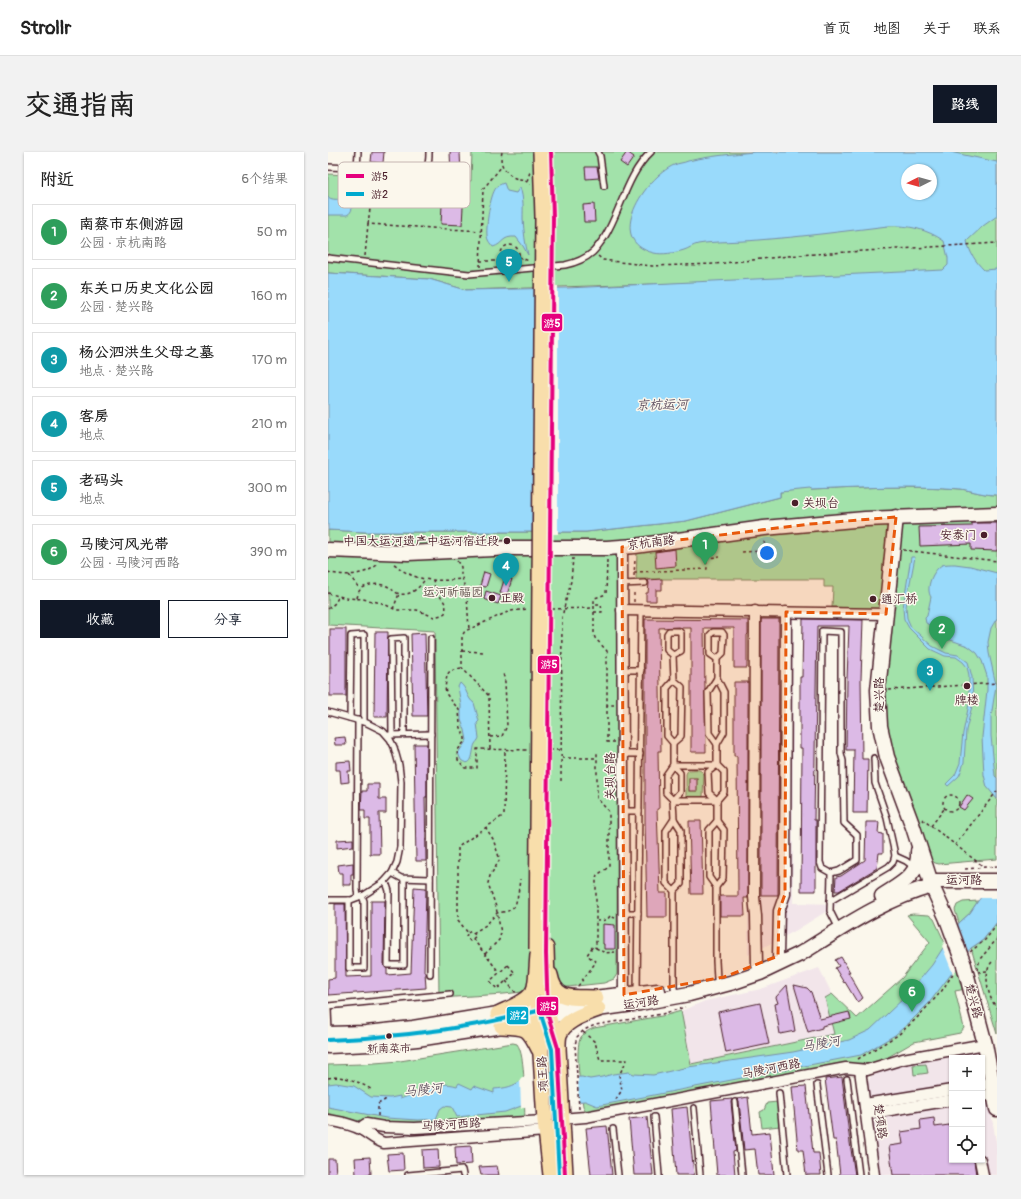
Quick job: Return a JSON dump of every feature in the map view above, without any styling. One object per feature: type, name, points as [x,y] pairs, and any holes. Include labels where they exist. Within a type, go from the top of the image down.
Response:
[{"type":"main road","points":[[541,152],[543,225],[542,952],[553,986],[558,993],[597,1004]]},
{"type":"main road","points":[[500,1020],[532,994],[535,988],[542,952],[553,218],[551,152]]},
{"type":"main road","name":"项王路","points":[[542,952],[542,1054],[546,1126],[551,1175]]},
{"type":"main road","points":[[558,1048],[559,1034],[567,1024],[597,1004]]},
{"type":"main road","name":"项王路","points":[[543,1010],[558,1048],[565,1175]]},
{"type":"main road","points":[[500,1020],[526,1028],[531,1033],[542,1054]]},
{"type":"street","name":"京杭南路","points":[[328,550],[408,553],[514,548],[607,548],[635,546],[764,528],[865,519],[997,514]]},
{"type":"street","name":"楚兴路","points":[[896,517],[878,690],[880,726],[887,757],[916,837],[927,875],[945,914],[963,962],[985,1044],[988,1089],[997,1109]]},
{"type":"street","name":"关坝台路","points":[[622,547],[624,913],[629,998]]},
{"type":"street","points":[[622,610],[886,614]]},
{"type":"street","points":[[755,611],[754,897],[759,969]]},
{"type":"street","points":[[780,959],[779,912],[785,894],[786,612]]},
{"type":"street","points":[[884,900],[906,880],[927,875]]},
{"type":"street","name":"运河路","points":[[329,1040],[366,1033],[500,1020],[543,1010],[597,1004],[675,992],[744,979],[759,969],[780,959],[800,954],[838,926],[884,900],[919,889],[927,875],[965,875],[997,881]]},
{"type":"street","points":[[884,900],[919,895],[931,899],[945,914]]},
{"type":"street","name":"马陵河西路","points":[[561,1119],[584,1117],[846,1068],[860,1070],[873,1069],[903,1059],[956,1054],[985,1044]]},
{"type":"street","name":"楚项路","points":[[860,1070],[874,1175]]},
{"type":"street","points":[[866,1109],[949,1091]]},
{"type":"street","points":[[866,1109],[949,1100]]},
{"type":"street","name":"马陵河西路","points":[[328,1120],[352,1125],[377,1141],[384,1143],[546,1126]]},
{"type":"street","name":"马陵河西路","points":[[362,1130],[363,1126],[366,1124],[384,1127],[415,1128],[546,1126]]},
{"type":"street","points":[[981,1163],[983,1175]]},
{"type":"lane","points":[[357,162],[358,152]]},
{"type":"lane","points":[[428,162],[429,152]]},
{"type":"lane","points":[[598,152],[600,156],[604,186]]},
{"type":"lane","points":[[328,258],[469,274],[565,266],[576,263],[592,253],[599,245],[611,226],[638,168],[651,152]]},
{"type":"lane","points":[[328,167],[338,167]]},
{"type":"lane","points":[[622,584],[645,583]]},
{"type":"lane","points":[[629,998],[638,913],[641,610]]},
{"type":"lane","points":[[673,655],[681,651],[681,633],[679,631],[670,631],[667,634],[667,650],[673,655],[674,680],[667,688],[667,736],[673,743],[673,765],[666,775],[666,793],[673,800],[674,819],[681,830],[681,884],[674,891]]},
{"type":"lane","points":[[717,660],[710,654],[710,635],[713,632],[722,632],[724,634],[724,653],[717,660],[717,678],[724,692],[724,732],[717,744],[717,764],[724,772],[724,792],[717,800],[716,821],[709,830],[709,877],[716,887],[719,983]]},
{"type":"lane","points":[[822,632],[841,632],[841,753],[843,761],[844,823],[857,835],[857,860],[839,871],[831,873],[822,868],[820,862],[822,632]]},
{"type":"lane","points":[[350,718],[351,636],[364,635],[364,722]]},
{"type":"lane","points":[[328,900],[349,900],[360,897],[374,890],[392,873],[397,862],[400,847],[401,782],[399,765],[389,735],[391,639],[404,638],[404,734]]},
{"type":"lane","points":[[430,974],[431,638]]},
{"type":"lane","points":[[622,670],[641,670]]},
{"type":"lane","points":[[717,678],[708,692],[709,733],[717,744]]},
{"type":"lane","points":[[673,743],[681,736],[682,687],[674,680]]},
{"type":"lane","points":[[328,712],[364,722],[389,735],[431,734]]},
{"type":"lane","points":[[349,900],[349,968],[364,968],[364,901],[360,897],[357,889],[358,720]]},
{"type":"lane","points":[[623,754],[640,754]]},
{"type":"lane","points":[[830,901],[888,867],[893,862],[895,856],[887,818],[875,783],[874,758]]},
{"type":"lane","points":[[673,765],[717,764]]},
{"type":"lane","points":[[717,764],[708,772],[709,793],[717,800]]},
{"type":"lane","points":[[673,765],[680,774],[680,792],[673,800]]},
{"type":"lane","points":[[673,800],[717,800]]},
{"type":"lane","points":[[623,811],[639,811]]},
{"type":"lane","points":[[674,819],[666,831],[666,883],[674,891],[675,992]]},
{"type":"lane","points":[[716,821],[724,830],[723,878],[716,887]]},
{"type":"lane","points":[[895,856],[906,861],[927,875]]},
{"type":"lane","points":[[392,873],[404,879],[430,879]]},
{"type":"lane","points":[[831,873],[830,911],[838,926]]},
{"type":"lane","points":[[384,882],[389,891],[388,965],[404,965],[404,879]]},
{"type":"lane","points":[[624,913],[638,913]]},
{"type":"lane","points":[[329,1040],[328,1009],[450,994]]},
{"type":"lane","points":[[847,1079],[859,1175]]},
{"type":"lane","points":[[817,1086],[828,1175]]},
{"type":"lane","points":[[779,1093],[787,1175]]},
{"type":"lane","points":[[735,1102],[742,1175]]},
{"type":"lane","points":[[694,1108],[700,1175]]},
{"type":"lane","points":[[654,1117],[659,1175]]},
{"type":"lane","points":[[613,1129],[618,1175]]},
{"type":"lane","points":[[408,1175],[462,1170],[463,1175]]},
{"type":"path","points":[[502,152],[502,166],[513,178],[520,178],[527,181],[533,189]]},
{"type":"path","points":[[480,273],[483,189],[502,166]]},
{"type":"path","points":[[364,262],[369,208]]},
{"type":"path","points":[[368,224],[482,231]]},
{"type":"path","points":[[592,253],[603,260],[652,266],[715,264],[798,255],[889,249],[941,248],[997,243]]},
{"type":"path","points":[[480,261],[504,261],[513,263],[519,257],[517,249],[512,246],[506,246],[502,253],[504,261]]},
{"type":"path","points":[[519,257],[531,262],[531,268]]},
{"type":"path","points":[[742,552],[765,552],[764,528]]},
{"type":"path","points":[[561,781],[562,618],[571,581],[573,548]]},
{"type":"path","points":[[607,548],[606,594],[595,598],[594,635],[607,651],[607,742],[617,742]]},
{"type":"path","points":[[899,550],[997,561]]},
{"type":"path","points":[[444,551],[461,567],[462,579],[467,596],[469,630]]},
{"type":"path","points":[[634,572],[707,569],[706,558],[720,557]]},
{"type":"path","points":[[389,562],[407,573],[425,579],[445,581],[462,579]]},
{"type":"path","points":[[328,572],[349,575],[367,571],[376,565],[384,563]]},
{"type":"path","points":[[349,575],[360,589]]},
{"type":"path","points":[[357,599],[360,589],[370,585],[381,584],[389,587],[399,594],[418,589],[425,579]]},
{"type":"path","points":[[328,593],[382,604],[400,611],[417,610],[434,617],[445,613],[447,608],[445,602],[438,593],[433,580]]},
{"type":"path","points":[[392,609],[399,594]]},
{"type":"path","points":[[328,609],[339,596]]},
{"type":"path","points":[[594,604],[601,604],[602,612],[594,612]]},
{"type":"path","points":[[548,609],[594,608]]},
{"type":"path","points":[[490,749],[489,696],[462,668],[462,636],[463,633],[510,611],[532,609]]},
{"type":"path","points":[[462,651],[484,652]]},
{"type":"path","points":[[462,668],[450,671],[447,675],[445,688],[447,695],[459,710],[460,725],[465,738],[465,741],[457,752],[458,760],[465,768],[477,768],[477,749],[533,750]]},
{"type":"path","points":[[490,737],[502,736],[507,726],[505,682],[503,673]]},
{"type":"path","points":[[883,690],[997,683]]},
{"type":"path","points":[[607,705],[616,705]]},
{"type":"path","points":[[473,939],[470,941],[466,936],[468,933],[458,920],[458,847],[504,815],[505,750]]},
{"type":"path","points":[[547,750],[562,750]]},
{"type":"path","points":[[596,948],[596,878],[597,875],[609,865],[609,812],[597,798],[597,751]]},
{"type":"path","points":[[562,758],[597,758]]},
{"type":"path","points":[[955,845],[997,791]]},
{"type":"path","points":[[951,795],[956,797],[959,802],[957,809],[949,812],[944,809],[942,804],[946,797],[951,795]]},
{"type":"path","points":[[931,826],[944,809]]},
{"type":"path","points":[[921,818],[984,867]]},
{"type":"path","points":[[485,954],[499,940],[501,934],[501,926],[488,883],[490,876],[499,861],[499,857],[493,840],[486,828]]},
{"type":"path","points":[[965,875],[984,867],[997,866]]},
{"type":"path","points":[[468,933],[471,931],[473,933],[486,925],[497,913],[508,911],[515,906],[520,879]]},
{"type":"path","points":[[596,921],[607,920],[612,916],[617,921]]},
{"type":"path","points":[[857,1060],[898,1035],[916,1019],[941,992],[972,950],[985,940],[997,926]]},
{"type":"path","points":[[473,933],[476,936],[473,939]]},
{"type":"path","points":[[473,939],[500,972]]},
{"type":"path","points":[[977,972],[980,959],[997,939]]},
{"type":"path","points":[[570,997],[596,962],[587,956],[593,946],[605,953],[617,952]]},
{"type":"path","points":[[992,962],[987,971],[988,986],[990,996],[994,1005],[997,1007]]},
{"type":"path","points":[[508,965],[515,973],[497,989],[490,981],[500,972],[508,965]]},
{"type":"path","points":[[506,981],[522,1001]]},
{"type":"path","points":[[581,1112],[579,1109],[575,1045],[577,1037],[582,1032],[595,1025],[662,1014],[690,1005]]},
{"type":"path","points":[[582,1032],[595,1042],[600,1060],[627,1060],[619,1075],[622,1090],[616,1100]]},
{"type":"path","points":[[328,1078],[345,1078],[353,1080],[371,1089]]},
{"type":"path","points":[[377,1117],[379,1112],[378,1104],[385,1100],[384,1098]]},
{"type":"highlighted area","points":[[896,517],[886,614],[786,612],[785,894],[779,911],[778,956],[724,977],[624,995],[622,547],[810,524]]},
{"type":"shaded area","points":[[752,615],[793,615],[793,903],[838,904],[795,931],[748,955],[748,900],[751,900]]},
{"type":"shaded area","points":[[819,968],[832,994],[825,998],[834,1034],[690,1064],[681,1011],[705,1001],[761,989]]},
{"type":"shaded area","points":[[973,1051],[980,1053],[980,1055],[950,1055]]},
{"type":"shaded area","points":[[949,1055],[949,1163],[985,1163],[985,1078],[997,1147],[997,1175],[878,1175],[866,1085],[871,1076],[903,1063]]},
{"type":"green space","points":[[472,152],[997,152],[997,273],[466,290],[429,279],[328,273],[328,174],[338,174],[338,208],[470,208]]},
{"type":"green space","points":[[923,487],[961,489],[983,494],[997,495],[997,859],[939,864],[930,859],[891,756],[882,704],[893,610],[832,607],[833,587],[824,587],[824,579],[636,579],[637,553],[640,549],[633,542],[430,547],[328,544],[328,530],[366,532],[586,532],[686,521],[780,497],[780,492],[810,488],[811,490]]},
{"type":"green space","name":"运河祈福园","points":[[618,553],[617,974],[614,979],[604,983],[504,994],[439,998],[435,631],[328,625],[328,555]]},
{"type":"green space","points":[[688,770],[699,770],[704,774],[703,797],[690,798],[686,796],[686,774]]},
{"type":"green space","points":[[978,901],[970,913],[959,923],[955,910],[957,905],[963,902]]},
{"type":"green space","points":[[907,915],[929,915],[934,919],[966,989],[955,991],[964,1028],[960,1033],[914,1042],[888,1057],[891,1060],[874,1066],[864,1063],[850,1064],[590,1111],[585,1110],[583,1106],[580,1081],[578,1050],[581,1037],[587,1031],[594,1028],[667,1015],[681,1011],[691,1064],[834,1034],[825,998],[832,994],[857,1018],[902,978],[930,942]]},
{"type":"green space","points":[[997,922],[997,1034],[971,948],[983,940]]},
{"type":"green space","points":[[513,1043],[517,1044],[522,1058],[525,1120],[387,1125],[328,1116],[328,1065],[400,1061]]},
{"type":"green space","points":[[926,1064],[928,1073],[914,1075],[913,1065]]},
{"type":"green space","points":[[778,1102],[780,1126],[762,1128],[760,1112],[764,1110],[767,1103]]},
{"type":"water","name":"京杭运河","points":[[754,152],[950,152],[997,162],[997,216],[983,226],[967,241],[973,257],[984,270],[997,269],[997,495],[983,494],[961,489],[923,487],[810,489],[780,492],[780,497],[686,521],[586,532],[366,532],[328,530],[328,273],[429,279],[466,290],[567,288],[943,270],[948,265],[944,241],[931,233],[903,226],[888,226],[751,241],[705,243],[665,254],[657,254],[639,246],[632,236],[630,223],[634,209],[641,195],[663,172],[674,165],[713,156]]},
{"type":"water","points":[[504,183],[507,191],[516,193],[520,187],[523,200],[525,242],[528,255],[516,237],[505,239],[497,246],[493,247],[488,238],[488,218],[492,197],[497,187]]},
{"type":"water","points":[[328,197],[338,199],[338,208],[352,208],[347,215],[328,215]]},
{"type":"water","points":[[911,557],[915,557],[906,607],[907,618],[911,627],[932,646],[946,653],[958,655],[968,662],[972,677],[973,702],[966,730],[964,762],[959,776],[948,786],[946,784],[955,775],[960,763],[963,733],[969,704],[969,675],[967,667],[963,662],[956,657],[945,656],[930,649],[909,628],[904,619],[903,608]]},
{"type":"water","points":[[955,564],[997,573],[997,618],[991,628],[988,642],[996,685],[991,717],[991,736],[995,776],[997,778],[997,799],[987,787],[984,775],[982,737],[987,676],[982,661],[977,653],[968,646],[945,638],[942,633],[926,623],[925,618],[927,616],[931,597],[929,593],[929,584],[933,575],[942,565]]},
{"type":"water","points":[[460,683],[474,703],[479,721],[477,723],[479,738],[475,744],[472,758],[468,762],[461,760],[458,753],[467,740],[461,720],[461,705],[458,687]]},
{"type":"water","name":"马陵河","points":[[997,878],[997,922],[983,940],[971,948],[929,1003],[910,1022],[895,1035],[861,1055],[597,1106],[585,1101],[524,1105],[505,1112],[457,1117],[452,1107],[444,1106],[440,1109],[436,1119],[418,1120],[386,1118],[328,1107],[328,1084],[336,1083],[354,1086],[371,1097],[390,1098],[400,1096],[400,1099],[416,1093],[428,1084],[430,1088],[443,1084],[457,1086],[459,1083],[472,1089],[474,1086],[494,1093],[494,1089],[509,1087],[523,1079],[582,1077],[590,1079],[629,1072],[634,1074],[653,1075],[688,1067],[793,1052],[849,1040],[870,1030],[905,997],[932,965],[959,923],[970,913]]},
{"type":"pier","points":[[535,286],[558,286],[558,534],[534,534]]},
{"type":"pier","points":[[997,876],[997,898],[978,898],[995,877]]},
{"type":"pier","points":[[957,922],[969,954],[953,974],[942,946]]},
{"type":"pier","points":[[578,1075],[579,1102],[524,1107],[521,1109],[520,1079],[522,1077]]},
{"type":"building","points":[[372,152],[384,152],[383,162],[371,162]]},
{"type":"building","points":[[450,152],[460,152],[460,162],[450,162]]},
{"type":"building","points":[[627,152],[634,157],[627,167],[620,162]]},
{"type":"building","points":[[585,167],[597,167],[599,178],[586,179]]},
{"type":"building","points":[[594,204],[595,222],[584,222],[583,205]]},
{"type":"building","points":[[442,208],[463,208],[462,225],[441,224]]},
{"type":"building","points":[[972,523],[997,523],[997,551],[971,550],[971,544],[920,546],[919,527],[972,526]]},
{"type":"building","points":[[675,549],[676,566],[656,568],[655,552]]},
{"type":"building","points":[[484,572],[490,574],[486,587],[480,586]]},
{"type":"building","points":[[505,577],[512,579],[507,595],[500,593]]},
{"type":"building","points":[[662,579],[662,590],[656,590],[656,601],[646,601],[646,593],[648,593],[649,583],[648,580]]},
{"type":"building","name":"正殿","points":[[486,591],[501,596],[498,604],[484,599]]},
{"type":"building","points":[[645,619],[748,620],[747,668],[734,668],[734,628],[704,628],[706,752],[691,752],[691,628],[659,628],[661,751],[658,751],[659,809],[657,809],[660,893],[667,893],[667,917],[647,917],[645,820]]},
{"type":"building","points":[[761,619],[779,619],[778,895],[761,895]]},
{"type":"building","points":[[803,619],[863,620],[861,679],[862,759],[868,759],[867,813],[853,813],[854,750],[846,750],[849,626],[817,626],[814,820],[816,820],[816,891],[801,891],[802,748],[800,748],[800,677],[802,677]]},
{"type":"building","points":[[330,629],[346,629],[346,696],[330,696]]},
{"type":"building","points":[[375,632],[388,632],[387,717],[374,717]]},
{"type":"building","points":[[425,633],[427,716],[413,716],[411,634]]},
{"type":"building","points":[[734,682],[748,682],[748,898],[744,898],[745,916],[720,916],[720,896],[738,896],[737,756],[734,756]]},
{"type":"building","points":[[345,737],[346,745],[335,745],[334,738]]},
{"type":"building","points":[[414,744],[427,744],[427,797],[425,797],[426,861],[416,861]]},
{"type":"building","points":[[350,761],[351,771],[348,771],[349,782],[341,783],[340,770],[336,770],[336,762]]},
{"type":"building","points":[[689,778],[697,778],[697,791],[689,791]]},
{"type":"building","points":[[367,784],[379,784],[379,799],[386,799],[386,813],[379,813],[380,854],[370,854],[370,819],[365,819],[365,810],[361,810],[362,791],[367,791]]},
{"type":"building","points":[[967,795],[973,799],[964,810],[959,807]]},
{"type":"building","points":[[689,821],[701,821],[703,894],[691,894]]},
{"type":"building","points":[[866,822],[879,822],[878,833],[883,834],[883,853],[879,853],[877,868],[839,891],[835,891],[836,877],[841,876],[865,860]]},
{"type":"building","points":[[353,839],[353,846],[337,848],[337,840]]},
{"type":"building","points":[[353,863],[351,885],[343,885],[343,873],[339,873],[338,865]]},
{"type":"building","points":[[414,887],[426,888],[424,972],[426,988],[328,995],[328,979],[335,978],[335,904],[345,904],[346,977],[371,976],[371,901],[385,901],[384,965],[387,969],[387,975],[411,973]]},
{"type":"building","points":[[603,924],[615,925],[615,949],[604,949]]},
{"type":"building","points":[[841,957],[863,998],[857,1002],[835,968],[839,966],[835,960]]},
{"type":"building","points":[[787,985],[795,1031],[780,1034],[775,1004],[778,1003],[776,997]]},
{"type":"building","points":[[794,985],[807,988],[811,992],[820,1019],[849,1012],[851,1019],[822,1026],[822,1028],[808,1032]]},
{"type":"building","points":[[760,1003],[769,1044],[726,1053],[718,1012]]},
{"type":"building","points":[[842,1077],[855,1175],[840,1175],[836,1140],[833,1140],[825,1079]]},
{"type":"building","points":[[806,1086],[813,1153],[819,1153],[821,1175],[806,1175],[803,1150],[798,1150],[792,1087]]},
{"type":"building","points":[[748,1097],[752,1134],[770,1132],[774,1175],[758,1175],[755,1149],[744,1150],[739,1102],[737,1099]]},
{"type":"building","points":[[732,1099],[731,1102],[736,1151],[733,1152],[735,1175],[717,1175],[711,1101]]},
{"type":"building","points":[[687,1107],[694,1175],[676,1175],[671,1109]]},
{"type":"building","points":[[647,1117],[653,1175],[634,1175],[629,1119]]},
{"type":"building","points":[[934,1118],[935,1127],[949,1125],[949,1163],[974,1163],[976,1175],[893,1175],[889,1146],[903,1144],[901,1132],[921,1129],[920,1120]]},
{"type":"building","points":[[607,1126],[612,1175],[591,1175],[586,1128]]},
{"type":"building","points":[[471,1146],[472,1164],[456,1165],[455,1147]]},
{"type":"building","points":[[438,1149],[439,1167],[423,1168],[422,1150]]},
{"type":"building","points":[[403,1153],[404,1170],[389,1171],[387,1154]]},
{"type":"building","points":[[370,1157],[371,1174],[356,1175],[355,1158]]},
{"type":"building","points":[[328,1159],[335,1159],[336,1175],[328,1175]]},
{"type":"building","points":[[497,1166],[499,1175],[481,1175],[479,1167]]},
{"type":"transit line","name":"游5","points":[[551,152],[553,218],[546,954],[548,1016],[558,1048],[565,1175]]},
{"type":"transit line","name":"游2","points":[[328,1040],[366,1038],[441,1030],[542,1010],[542,1018],[552,1049],[559,1175]]},
{"type":"place","name":"老码头","points":[[509,282]]},
{"type":"place","name":"关坝台","points":[[795,503]]},
{"type":"place","name":"安泰门","points":[[984,535]]},
{"type":"place","name":"中国大运河遗产中运河宿迁段","points":[[507,541]]},
{"type":"place","name":"南蔡市东侧游园","points":[[705,565]]},
{"type":"place","name":"客房","points":[[506,586]]},
{"type":"place","name":"正殿","points":[[492,598]]},
{"type":"place","name":"通汇桥","points":[[873,599]]},
{"type":"place","name":"东关口历史文化公园","points":[[942,649]]},
{"type":"place","name":"牌楼","points":[[967,686]]},
{"type":"place","name":"杨公泗洪生父母之墓","points":[[930,691]]},
{"type":"place","name":"马陵河风光带","points":[[912,1012]]},
{"type":"place","name":"新南菜市","points":[[389,1036]]}]
